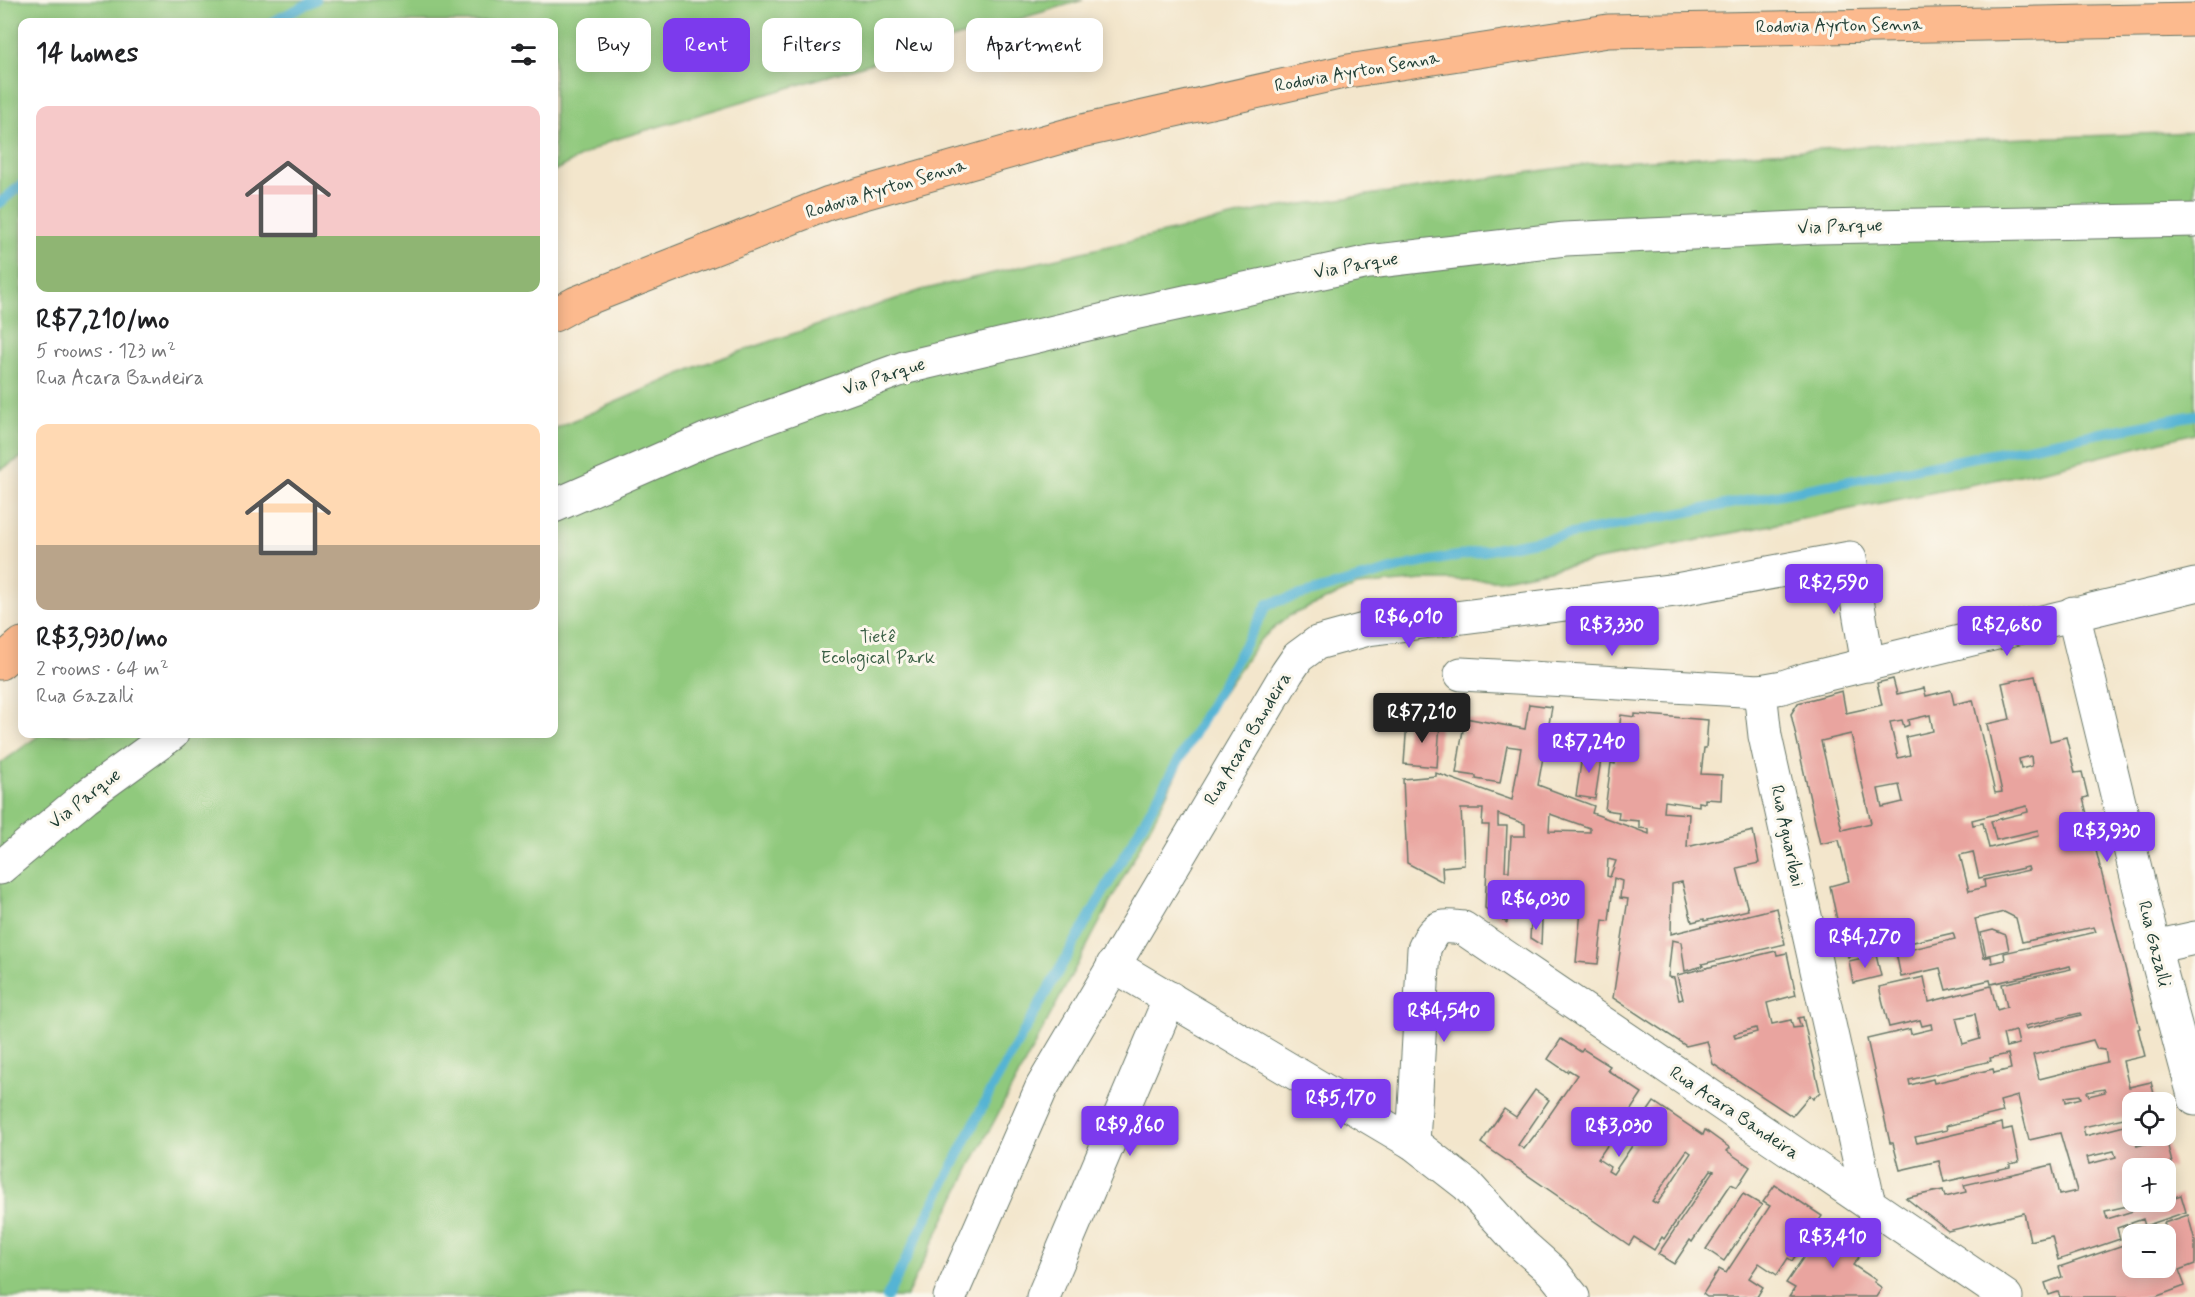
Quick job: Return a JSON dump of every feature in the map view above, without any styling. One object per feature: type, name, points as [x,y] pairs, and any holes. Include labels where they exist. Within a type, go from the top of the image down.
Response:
[{"type":"highway","name":"Rodovia Ayrton Senna","points":[[558,313],[576,303],[829,203],[1082,131],[1348,71],[1608,31],[2195,20]]},
{"type":"highway","points":[[0,663],[18,647]]},
{"type":"street","name":"Via Parque","points":[[558,504],[705,440],[907,367],[1369,262],[1577,238],[1818,227],[2195,220]]},
{"type":"street","name":"Rua Acara Bandeira","points":[[950,1297],[1042,1088],[1287,673],[1298,657],[1317,643],[1368,629],[1676,590],[1850,558],[1868,665]]},
{"type":"street","points":[[1461,674],[1760,691],[2195,585]]},
{"type":"street","name":"Rua Gazalli","points":[[2073,614],[2154,947],[2195,1099]]},
{"type":"street","name":"Rua Aguaribai","points":[[1760,691],[1765,736],[1869,1204]]},
{"type":"street","name":"Via Parque","points":[[0,868],[85,797],[166,738]]},
{"type":"street","name":"Rua Acara Bandeira","points":[[1413,1143],[1424,949],[1432,932],[1443,926],[1463,928],[2006,1297]]},
{"type":"street","points":[[2154,947],[2195,938]]},
{"type":"street","points":[[1113,965],[1413,1143],[1467,1185],[1517,1240],[1552,1272],[1573,1297]]},
{"type":"street","points":[[1043,1297],[1170,998]]},
{"type":"green space","points":[[0,0],[1083,0],[1023,18],[966,18],[966,35],[954,38],[954,18],[874,18],[874,62],[862,66],[862,18],[762,18],[762,72],[841,72],[610,141],[558,169],[558,18],[18,18],[18,459],[0,470]]},
{"type":"green space","name":"Tietê Ecological Park","points":[[2195,132],[2195,433],[2054,468],[1499,580],[1423,580],[1357,586],[1289,616],[1260,640],[1200,725],[1157,814],[971,1165],[906,1297],[0,1297],[0,764],[36,738],[558,738],[558,427],[701,365],[922,290],[1261,210],[1589,164],[1945,141]]},
{"type":"building","points":[[2035,676],[2050,741],[2066,737],[2075,773],[2082,772],[2088,797],[2083,798],[2145,1056],[2123,1061],[2129,1087],[2151,1082],[2154,1092],[2122,1092],[2122,1118],[2083,1127],[2085,1136],[2122,1127],[2122,1146],[2168,1146],[2171,1158],[2122,1158],[2122,1207],[2105,1211],[2107,1219],[2130,1212],[2176,1212],[2176,1197],[2181,1195],[2186,1212],[2151,1224],[2144,1224],[2143,1219],[2122,1224],[2117,1228],[2120,1239],[2058,1260],[2052,1236],[2030,1241],[2024,1213],[1948,1231],[1906,1198],[1943,1190],[1945,1197],[1966,1192],[1964,1185],[2052,1165],[2059,1195],[2077,1191],[2060,1133],[2029,1140],[2018,1096],[2000,1101],[2003,1112],[1946,1126],[1947,1130],[1915,1137],[1917,1143],[2002,1123],[2003,1130],[2012,1128],[2019,1162],[2010,1164],[2010,1167],[1944,1182],[1939,1161],[1900,1170],[1893,1143],[1890,1143],[1867,1039],[1910,1029],[1911,1034],[1932,1029],[1931,1024],[1922,1026],[1920,1020],[1889,1027],[1879,987],[1924,977],[1929,1002],[1991,986],[1997,1010],[2007,1007],[2002,984],[2071,969],[2070,966],[1991,984],[1990,980],[1946,990],[1940,968],[1901,977],[1896,953],[1955,939],[1953,933],[1848,957],[1844,938],[1841,939],[1830,886],[1849,881],[1839,840],[1820,844],[1791,714],[1798,703],[1842,691],[1846,713],[1882,705],[1877,683],[1893,679],[1897,694],[1924,688],[1926,696],[1951,690],[1954,704],[1973,700],[1995,793],[2002,792],[1987,724],[2010,719],[2002,683]],"holes":[[[1930,715],[1933,731],[1906,737],[1910,755],[1898,758],[1890,722],[1902,720],[1904,727],[1909,725],[1908,720]],[[1851,734],[1871,823],[1842,830],[1821,741]],[[2031,756],[2032,766],[2021,769],[2019,759]],[[1899,785],[1903,802],[1882,807],[1878,789]],[[2027,806],[2028,812],[1991,821],[1996,840],[2038,830],[2039,836],[1989,848],[1983,823],[1973,825],[1972,820]],[[1973,852],[1979,878],[2028,867],[2029,870],[1984,880],[1985,887],[1969,891],[1960,855]],[[2004,912],[2016,918],[2022,942],[2094,927],[2096,932],[2004,953],[2005,960],[1992,963],[1991,956],[1984,958],[1975,919]],[[2080,1013],[2081,1015],[2026,1029],[2025,1026]],[[1975,1014],[1980,1039],[1963,1044],[1956,1018]],[[2016,1031],[2019,1044],[2006,1047],[2003,1034]],[[2093,1040],[2097,1049],[2105,1050],[2107,1062],[2039,1079],[2033,1055]],[[2008,1054],[2011,1069],[1994,1073],[1993,1069],[1934,1083],[1933,1079],[1910,1085],[1909,1080],[1991,1061],[1990,1058]],[[2104,1089],[2105,1092],[2089,1096],[2087,1092]],[[2080,1095],[2081,1098],[2066,1102],[2065,1097]],[[2114,1151],[2116,1157],[2089,1164],[2087,1157]]]},
{"type":"building","points":[[1529,704],[1552,707],[1538,785],[1594,806],[1592,813],[1649,834],[1649,829],[1639,828],[1639,821],[1618,819],[1619,812],[1605,810],[1611,763],[1615,764],[1621,715],[1635,717],[1635,714],[1708,720],[1701,774],[1722,775],[1721,800],[1705,799],[1705,803],[1699,802],[1699,806],[1665,801],[1664,812],[1689,814],[1687,847],[1753,831],[1759,863],[1737,868],[1748,910],[1704,921],[1704,919],[1692,922],[1682,882],[1672,884],[1671,934],[1777,908],[1785,944],[1702,964],[1703,966],[1685,971],[1681,942],[1672,940],[1668,977],[1674,978],[1679,1000],[1683,999],[1677,975],[1776,951],[1777,955],[1787,953],[1796,995],[1767,1003],[1772,1024],[1791,1020],[1793,1028],[1801,1027],[1798,1018],[1803,1017],[1820,1092],[1813,1099],[1810,1095],[1792,1116],[1713,1064],[1707,1041],[1686,1046],[1613,998],[1628,899],[1620,898],[1622,881],[1614,878],[1609,921],[1603,920],[1598,964],[1576,962],[1581,911],[1508,905],[1507,923],[1485,908],[1489,825],[1482,825],[1483,809],[1461,809],[1464,865],[1442,867],[1443,882],[1407,863],[1403,779],[1436,776],[1436,773],[1512,800],[1521,748],[1507,746],[1500,783],[1456,773],[1465,718],[1525,729]],"holes":[[[1498,814],[1525,824],[1525,836],[1511,836],[1509,871],[1505,871],[1507,826],[1498,826]],[[1550,814],[1590,828],[1590,832],[1549,831]],[[1608,859],[1616,861],[1610,877],[1607,876]],[[1756,1028],[1757,1032],[1735,1038],[1734,1034]]]},
{"type":"building","points":[[1407,721],[1440,723],[1437,767],[1404,764]]},
{"type":"building","points":[[1583,750],[1602,753],[1595,799],[1576,796]]},
{"type":"building","points":[[1531,921],[1542,921],[1541,945],[1530,938]]},
{"type":"building","points":[[1993,930],[2006,935],[2009,950],[1986,956],[1981,933]]},
{"type":"building","points":[[1876,955],[1881,976],[1853,983],[1849,961]]},
{"type":"building","points":[[1561,1039],[1581,1052],[1583,1049],[1610,1066],[1607,1070],[1642,1093],[1598,1159],[1610,1167],[1608,1171],[1613,1174],[1647,1124],[1641,1121],[1654,1102],[1703,1135],[1705,1130],[1730,1148],[1727,1151],[1750,1167],[1737,1187],[1731,1184],[1692,1242],[1690,1240],[1674,1264],[1658,1254],[1714,1171],[1711,1170],[1654,1250],[1634,1237],[1629,1245],[1481,1143],[1504,1109],[1516,1117],[1535,1090],[1549,1100],[1518,1145],[1524,1149],[1535,1136],[1577,1075],[1569,1070],[1567,1072],[1548,1059]],"holes":[[[1687,1150],[1691,1153],[1657,1204],[1652,1201]]]},
{"type":"building","points":[[1775,1185],[1822,1216],[1792,1261],[1788,1258],[1777,1275],[1759,1263],[1749,1278],[1763,1287],[1757,1297],[1707,1297],[1703,1294],[1719,1269],[1726,1273],[1770,1206],[1763,1202]]},
{"type":"building","points":[[1743,1194],[1762,1205],[1724,1261],[1706,1249]]},
{"type":"building","points":[[2188,1215],[2195,1241],[2195,1264],[2179,1270],[2185,1286],[2155,1297],[2060,1297],[2058,1292],[2049,1295],[2045,1283],[2062,1277],[2059,1267],[2122,1245],[2122,1278],[2176,1278],[2176,1224],[2164,1223]]},
{"type":"building","points":[[1828,1221],[1866,1247],[1853,1265],[1876,1280],[1874,1282],[1882,1288],[1876,1297],[1789,1297],[1795,1288],[1786,1283]]},
{"type":"waterway","points":[[280,18],[316,0]]},
{"type":"waterway","points":[[0,203],[18,187]]},
{"type":"waterway","points":[[887,1297],[994,1084],[1268,604],[1410,565],[2195,415]]}]
